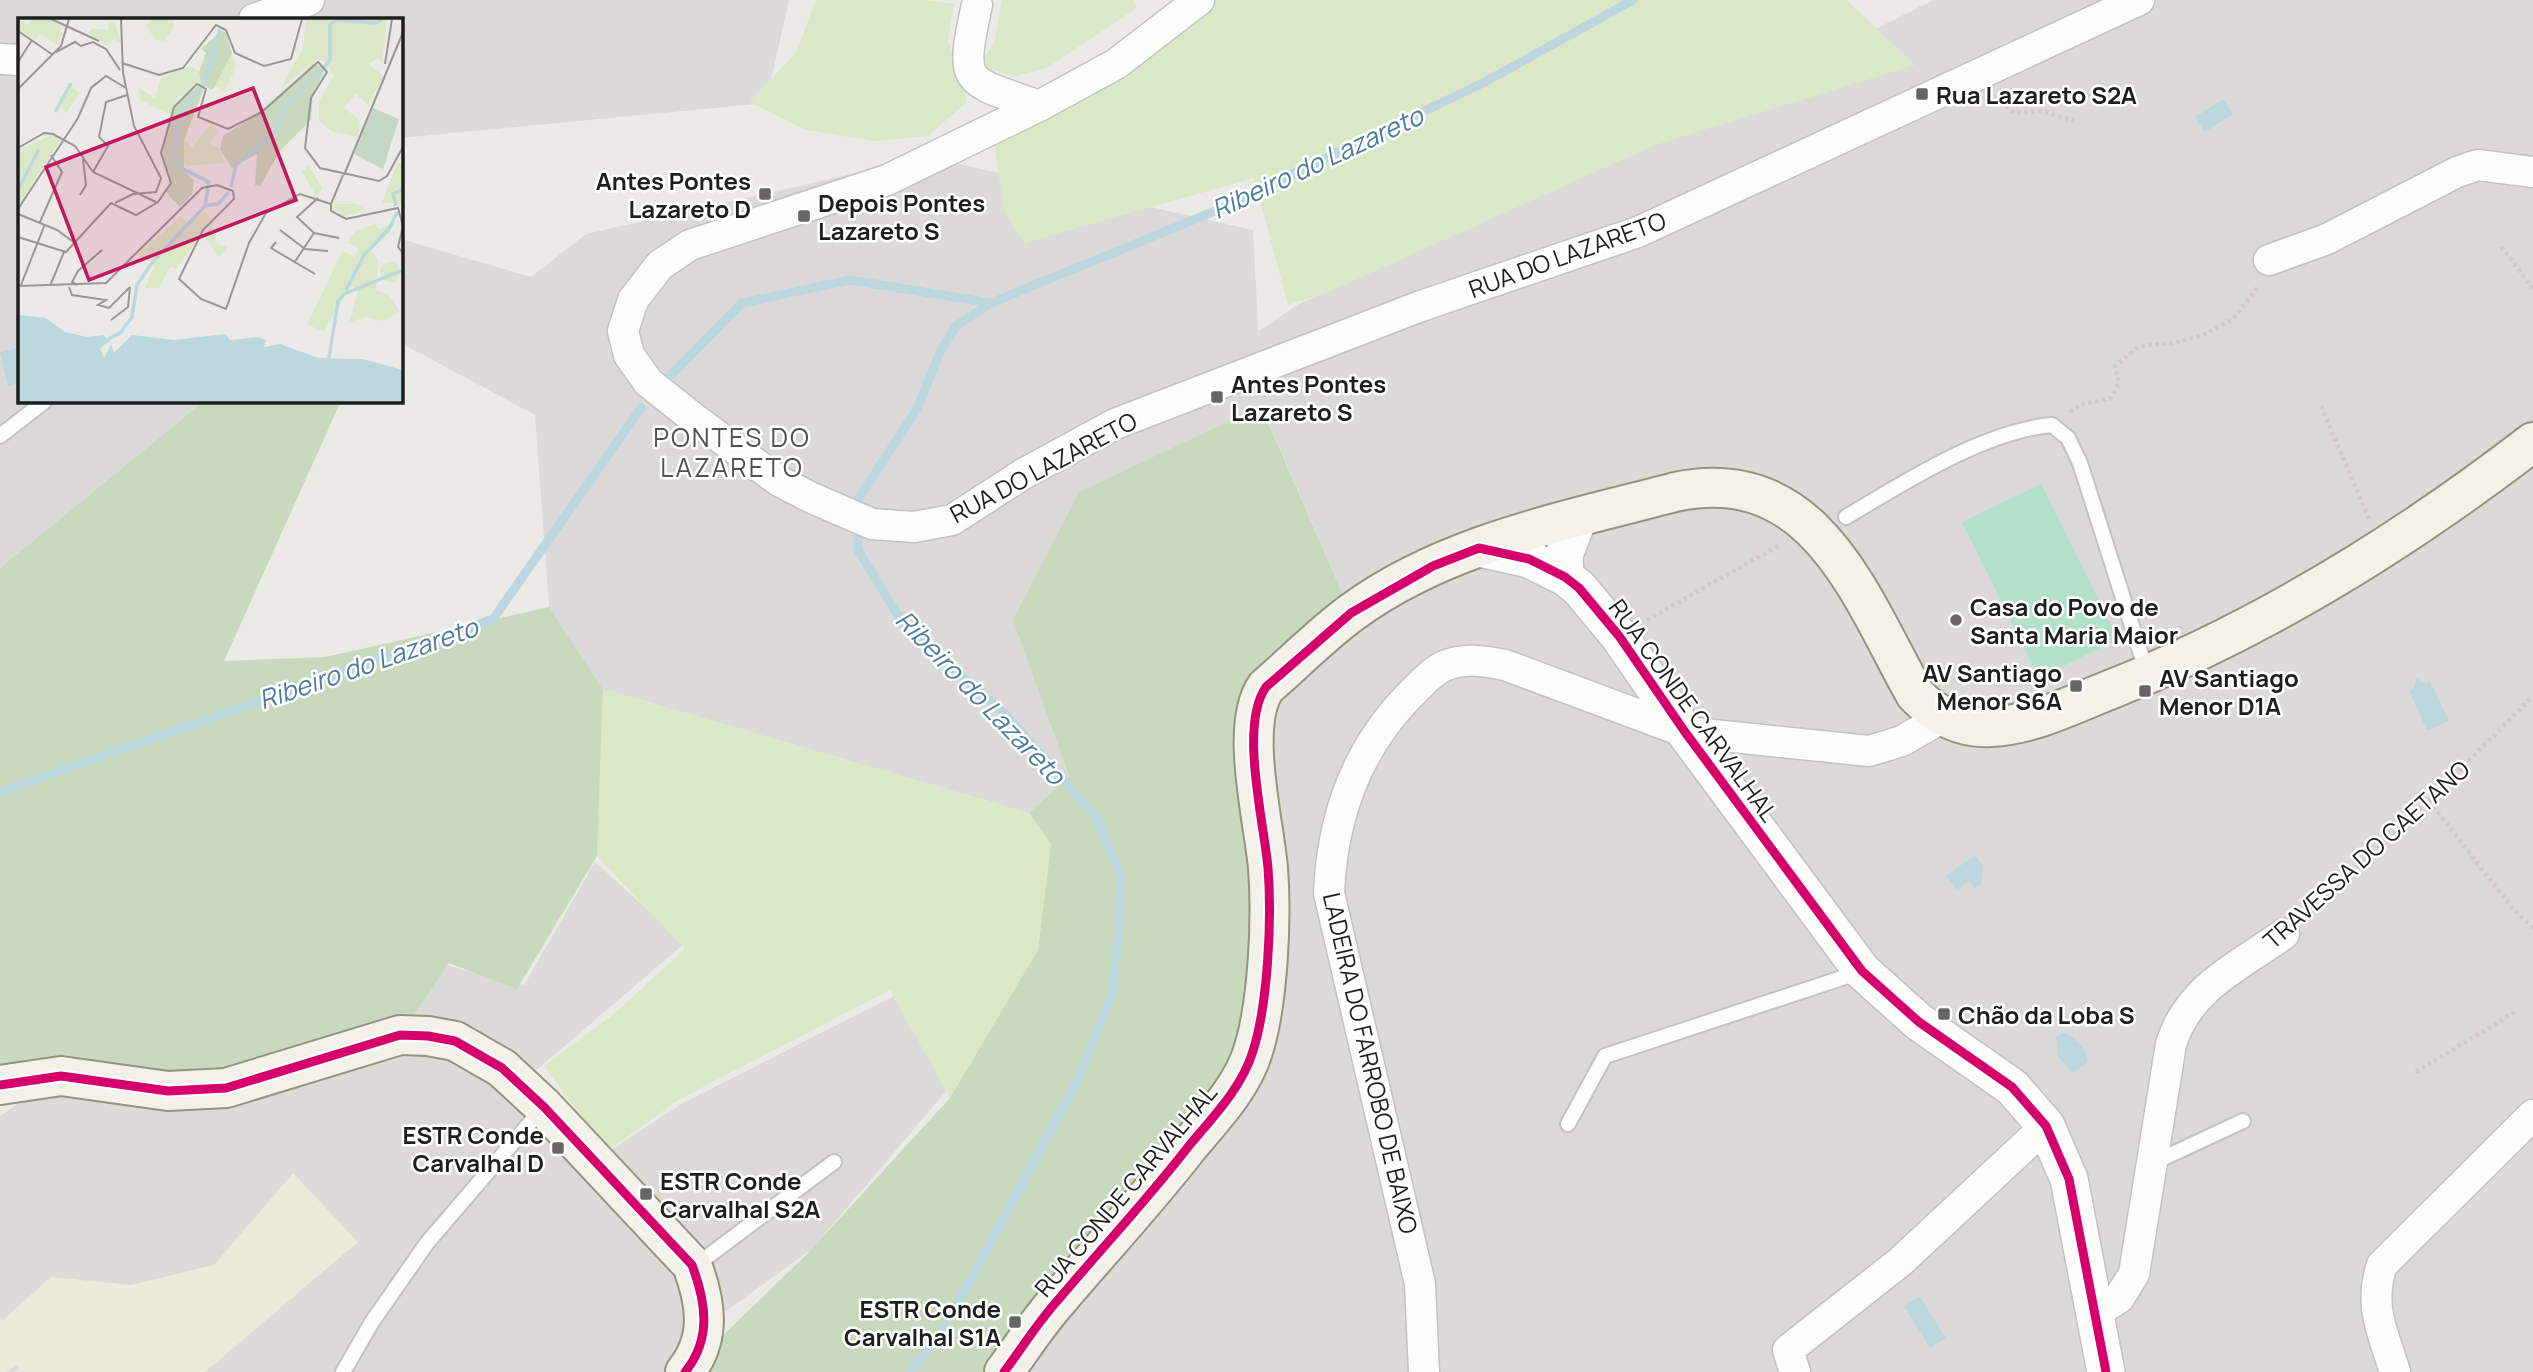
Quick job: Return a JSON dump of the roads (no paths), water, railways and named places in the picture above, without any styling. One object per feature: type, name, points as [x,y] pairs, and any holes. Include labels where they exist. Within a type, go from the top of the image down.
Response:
[{"type":"main road","points":[[1479,548],[1699,487],[1750,492],[1792,509],[1830,546],[1915,694],[1942,717],[1988,728],[2034,720],[2148,675],[2230,637],[2381,550],[2532,446]]},
{"type":"main road","name":"RUA CONDE CARVALHAL","points":[[1004,1372],[1056,1302],[1146,1201],[1223,1105],[1252,1055],[1264,1008],[1268,929],[1268,869],[1257,793],[1254,714],[1258,698],[1266,687],[1351,613],[1433,566],[1479,548]]},
{"type":"main road","points":[[0,1085],[61,1076],[168,1091],[226,1088],[400,1035],[428,1035],[454,1041],[502,1068],[544,1107],[692,1265],[702,1291],[706,1317],[702,1341],[694,1362],[685,1372]]},
{"type":"street","points":[[259,18],[309,0]]},
{"type":"street","name":"RUA DO LAZARETO","points":[[1199,0],[1115,64],[1039,106],[887,180],[690,245],[660,265],[633,300],[623,331],[629,355],[648,382],[779,481],[811,498],[872,524],[914,527],[952,520],[1023,474],[1115,424],[1421,306],[1638,232],[2139,0]]},
{"type":"street","points":[[976,5],[966,63],[972,77],[986,88],[1039,106]]},
{"type":"street","points":[[0,59],[18,60]]},
{"type":"street","points":[[2267,268],[2457,172],[2478,165],[2533,172]]},
{"type":"street","points":[[1565,577],[1564,555],[1578,519]]},
{"type":"street","name":"RUA CONDE CARVALHAL","points":[[1479,548],[1529,559],[1565,577],[1579,588],[1619,635],[1685,732],[1862,971],[1919,1022],[2012,1087],[2046,1126],[2069,1179],[2106,1372]]},
{"type":"street","name":"LADEIRA DO FARROBO DE BAIXO","points":[[1424,1372],[1420,1284],[1329,893],[1335,829],[1347,793],[1387,719],[1442,667],[1479,660],[1505,665],[1685,732],[1869,751],[1902,741],[1942,717]]},
{"type":"street","name":"TRAVESSA DO CAETANO","points":[[2096,1312],[2119,1298],[2134,1274],[2171,1044],[2179,1020],[2195,997],[2284,934]]},
{"type":"street","points":[[2395,1372],[2377,1310],[2374,1289],[2382,1265],[2533,1115]]},
{"type":"street","points":[[1795,1372],[1788,1350],[1899,1262],[2046,1126]]},
{"type":"lane","points":[[0,436],[44,402]]},
{"type":"lane","points":[[1846,517],[1956,456],[2027,427],[2052,425],[2068,438],[2080,463],[2148,675]]},
{"type":"lane","points":[[1568,1124],[1605,1056],[1862,971]]},
{"type":"lane","points":[[343,1372],[372,1322],[427,1243],[544,1107]]},
{"type":"lane","points":[[2152,1164],[2243,1121]]},
{"type":"lane","points":[[692,1265],[707,1257],[834,1162]]},
{"type":"water","points":[[2223,99],[2233,114],[2205,132],[2195,117]]},
{"type":"water","points":[[17,348],[18,383],[8,386],[0,352]]},
{"type":"water","points":[[2417,678],[2426,683],[2430,681],[2449,721],[2427,731],[2409,690],[2414,688]]},
{"type":"water","points":[[1975,855],[1983,866],[1981,884],[1975,888],[1969,881],[1957,890],[1946,876]]},
{"type":"water","points":[[2064,1033],[2080,1044],[2088,1062],[2073,1073],[2058,1057],[2056,1037]]},
{"type":"water","points":[[1920,1297],[1946,1338],[1930,1348],[1904,1306]]},
{"type":"waterway","name":"Ribeiro do Lazareto","points":[[671,375],[742,303],[850,280],[991,303],[1220,209],[1485,82],[1633,0]]},
{"type":"waterway","name":"Ribeiro do Lazareto","points":[[910,1372],[942,1332],[1077,1082],[1113,992],[1122,879],[1096,817],[1008,717],[905,627],[858,550],[857,501],[917,409],[940,352],[956,326],[991,303]]},
{"type":"waterway","name":"Ribeiro do Lazareto","points":[[0,792],[493,619],[641,408]]},
{"type":"place","name":"Rua Lazareto S2A","points":[[1922,94]]},
{"type":"place","name":"Antes Pontes Lazareto D","points":[[765,194]]},
{"type":"place","name":"Depois Pontes Lazareto S","points":[[804,216]]},
{"type":"place","name":"Antes Pontes Lazareto S","points":[[1217,397]]},
{"type":"place","name":"Casa do Povo de Santa Maria Maior","points":[[1956,620]]},
{"type":"place","name":"AV Santiago Menor S6A","points":[[2076,686]]},
{"type":"place","name":"AV Santiago Menor D1A","points":[[2145,691]]},
{"type":"place","name":"Chão da Loba S","points":[[1944,1014]]},
{"type":"place","name":"ESTR Conde Carvalhal D","points":[[558,1148]]},
{"type":"place","name":"ESTR Conde Carvalhal S2A","points":[[646,1194]]},
{"type":"place","name":"ESTR Conde Carvalhal S1A","points":[[1015,1322]]},
{"type":"district","name":"PONTES DO LAZARETO","points":[[732,452]]}]
